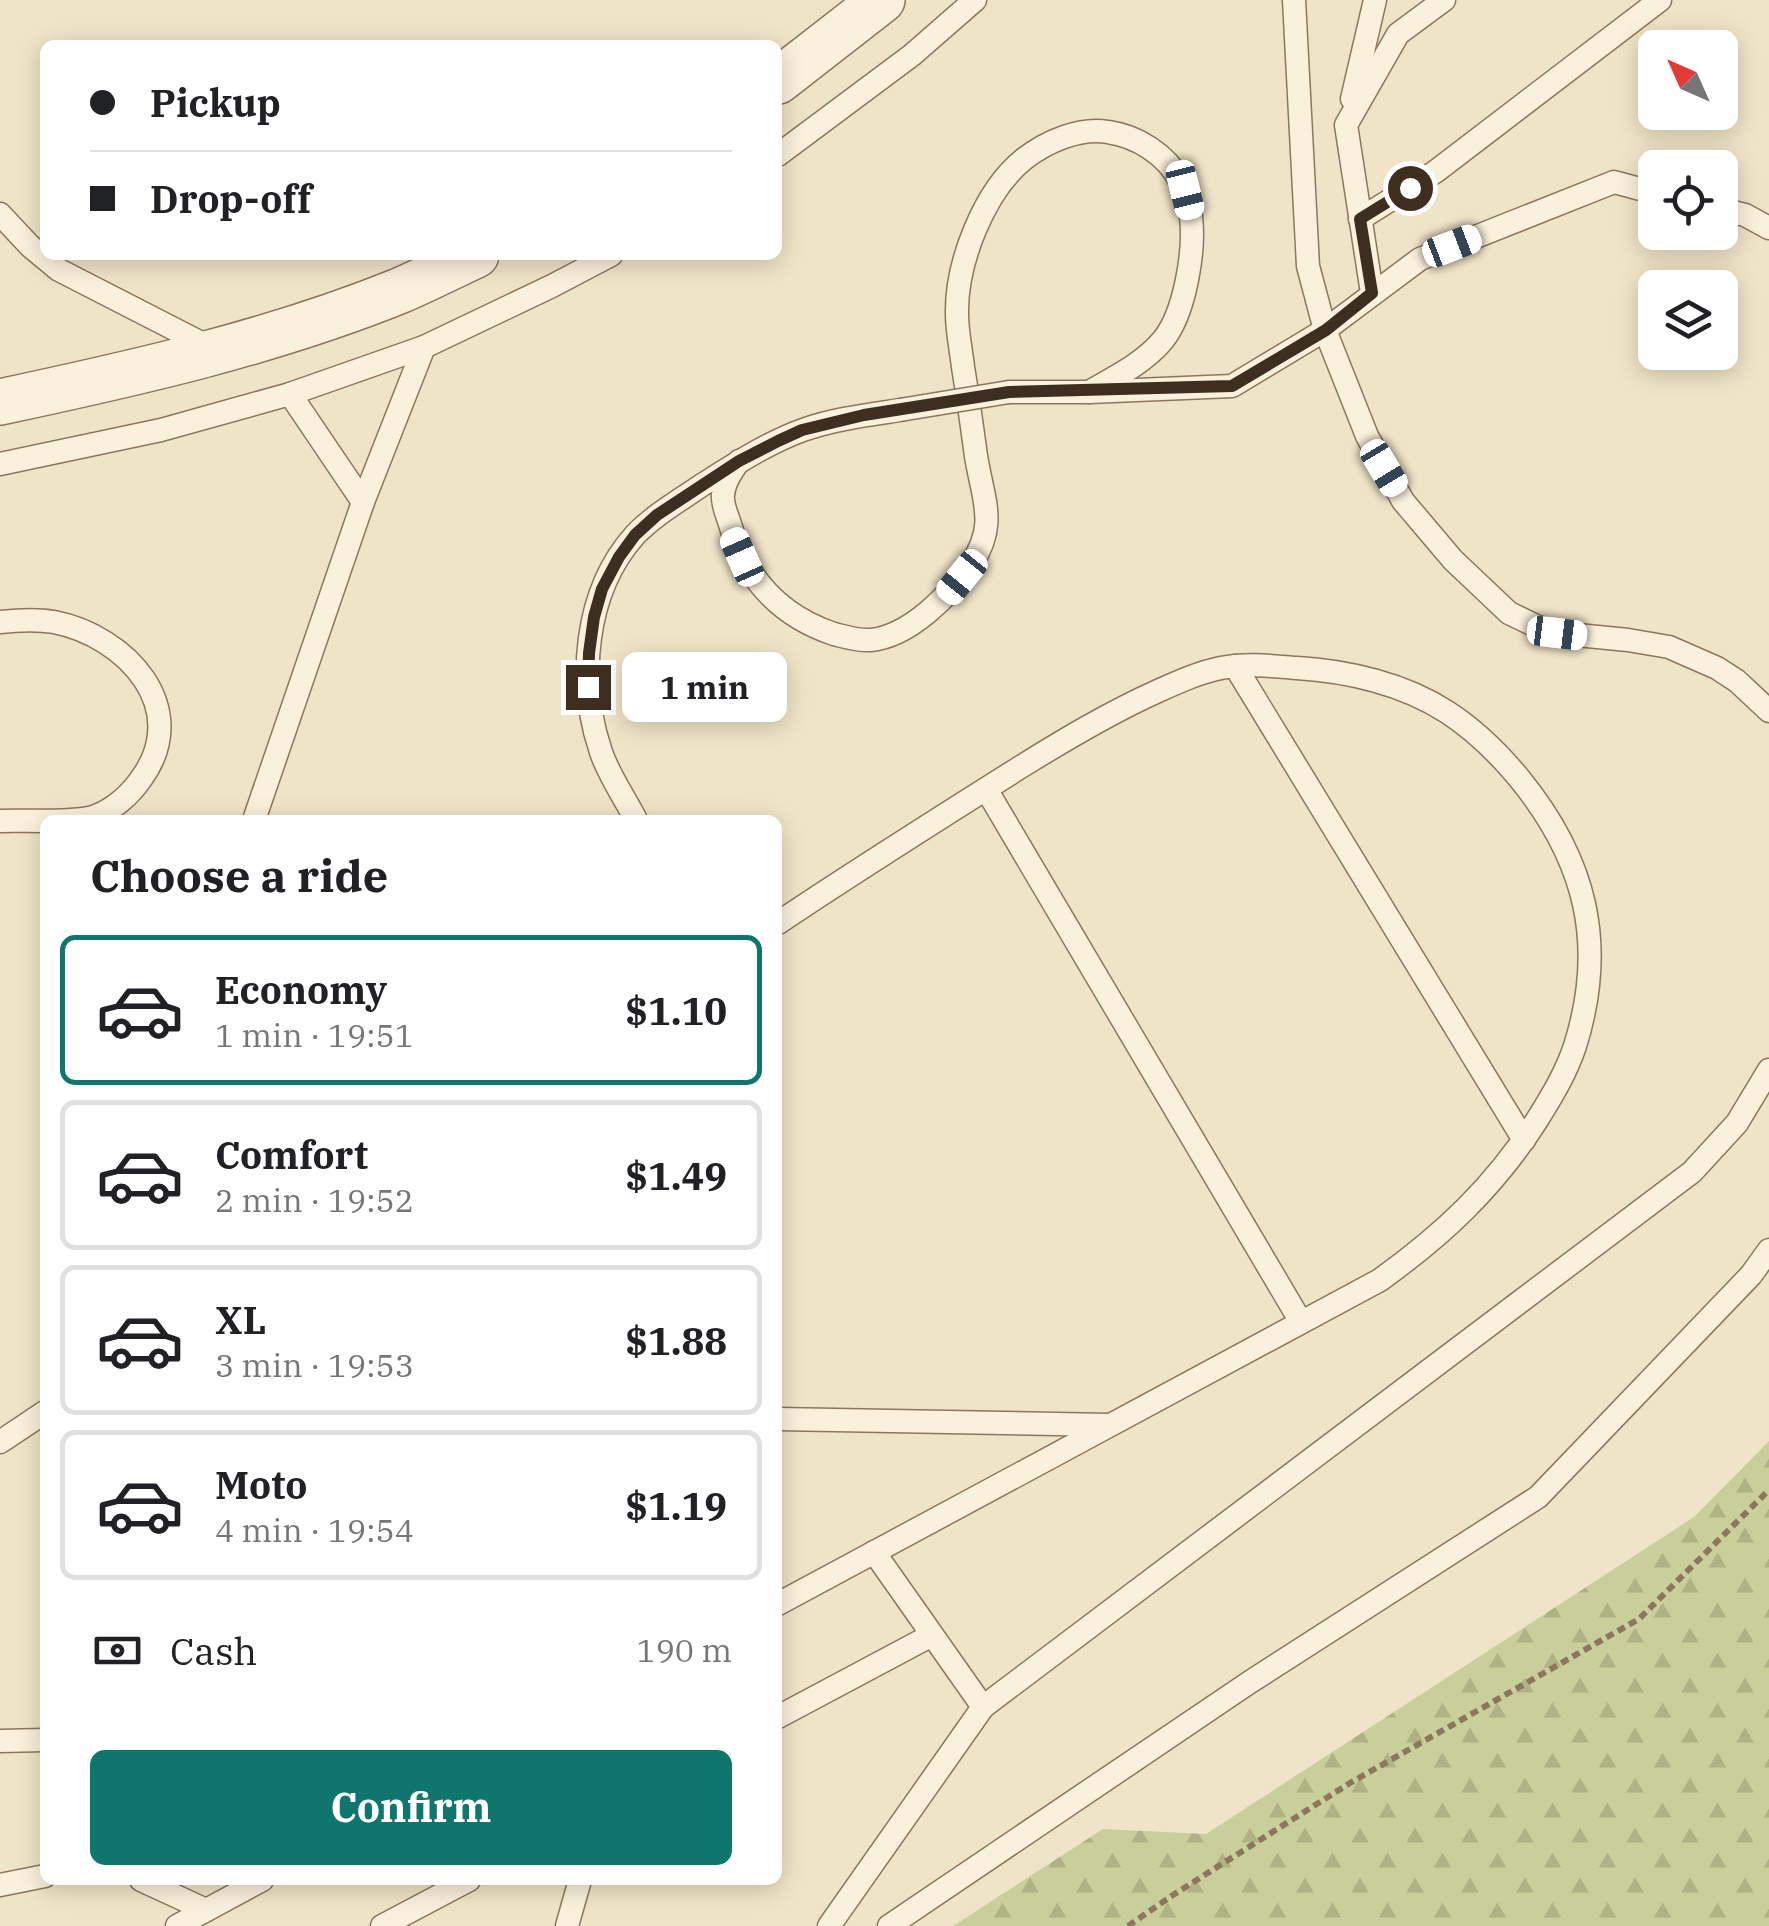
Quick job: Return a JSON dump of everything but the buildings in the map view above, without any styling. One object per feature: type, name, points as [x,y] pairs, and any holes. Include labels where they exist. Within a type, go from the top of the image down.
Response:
[{"type":"street","points":[[782,78],[882,0]]},
{"type":"street","points":[[0,402],[146,371],[272,336],[400,290],[465,260]]},
{"type":"lane","points":[[782,152],[912,54],[974,0]]},
{"type":"lane","points":[[1294,0],[1308,266],[1326,330],[1366,436],[1403,501],[1443,550],[1498,604],[1522,619],[1557,633],[1628,640],[1682,653],[1737,680],[1769,711]]},
{"type":"lane","points":[[1372,293],[1346,125],[1375,0]]},
{"type":"lane","points":[[1346,125],[1398,34],[1444,0]]},
{"type":"lane","points":[[1360,219],[1435,172],[1660,0]]},
{"type":"lane","points":[[739,461],[723,495],[733,535],[756,578],[790,614],[816,628],[870,640],[896,632],[938,604],[973,562],[987,533],[958,325],[958,294],[970,247],[992,194],[1015,166],[1062,138],[1096,130],[1142,143],[1160,156],[1174,169],[1192,216],[1187,276],[1170,331],[1145,357],[1089,392]]},
{"type":"lane","points":[[633,815],[602,756],[592,722],[589,653],[602,589],[635,535],[657,515],[739,461],[802,430],[864,415],[1009,392],[1232,386],[1326,330],[1420,259],[1614,182],[1638,188]]},
{"type":"lane","points":[[0,214],[40,254]]},
{"type":"lane","points":[[1738,214],[1769,228]]},
{"type":"lane","points":[[47,260],[59,270],[217,352]]},
{"type":"lane","points":[[0,464],[161,430],[290,394],[424,346],[601,260]]},
{"type":"lane","points":[[256,815],[363,502],[424,346]]},
{"type":"lane","points":[[290,394],[363,502]]},
{"type":"lane","points":[[0,622],[53,622],[80,630],[106,643],[129,662],[153,694],[161,719],[161,736],[148,770],[134,790],[98,815]]},
{"type":"lane","points":[[1236,666],[1524,1140]]},
{"type":"lane","points":[[782,920],[905,838],[1089,725],[1200,674],[1236,666],[1313,668],[1352,675],[1416,695],[1448,712],[1510,766],[1552,822],[1578,879],[1590,936],[1589,976],[1574,1049],[1560,1080],[1510,1161],[1420,1251],[1380,1280],[782,1602]]},
{"type":"lane","points":[[986,789],[1301,1322]]},
{"type":"lane","points":[[0,820],[40,820]]},
{"type":"lane","points":[[829,1926],[982,1708],[1692,1172],[1736,1123],[1769,1070]]},
{"type":"lane","points":[[889,1926],[1250,1682],[1538,1497],[1751,1276],[1769,1250]]},
{"type":"lane","points":[[0,1442],[40,1415]]},
{"type":"lane","points":[[782,1419],[1110,1425]]},
{"type":"lane","points":[[874,1552],[982,1708]]},
{"type":"lane","points":[[782,1714],[932,1635]]},
{"type":"lane","points":[[0,1741],[40,1740]]},
{"type":"lane","points":[[0,1885],[40,1877]]},
{"type":"lane","points":[[151,1885],[206,1910]]},
{"type":"lane","points":[[177,1926],[253,1885]]},
{"type":"lane","points":[[385,1925],[460,1885]]},
{"type":"lane","points":[[567,1926],[579,1885]]},
{"type":"path","points":[[1128,1926],[1350,1783],[1638,1619],[1769,1490]]},
{"type":"green space","points":[[1769,1441],[1769,1926],[953,1926],[1103,1829],[1206,1834],[1694,1517]]},
{"type":"route","points":[[588,687],[594,617],[602,589],[619,557],[657,515],[739,461],[802,430],[824,424],[1009,392],[1232,386],[1326,330],[1372,293],[1360,219],[1410,188]]}]
